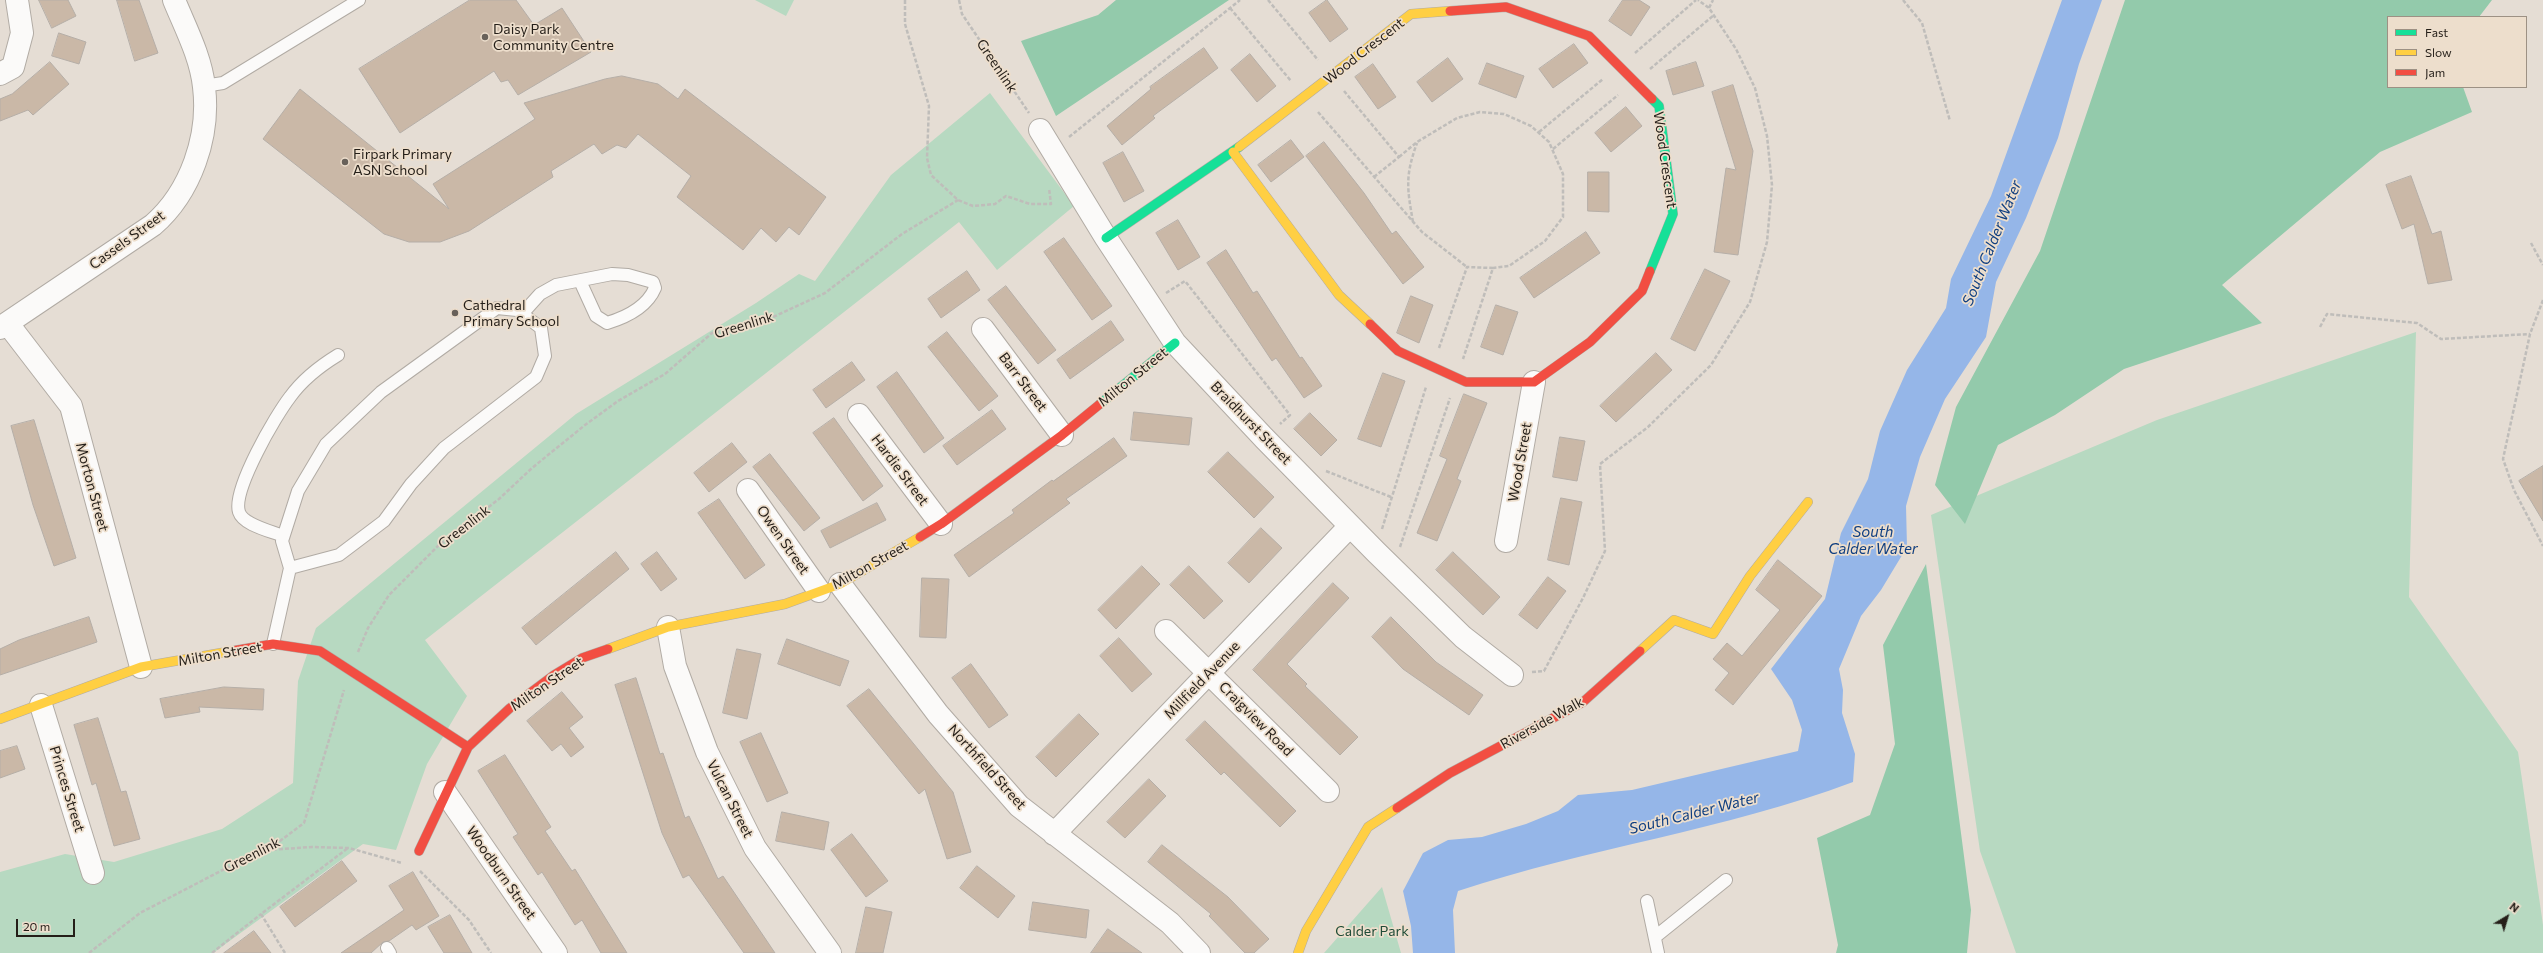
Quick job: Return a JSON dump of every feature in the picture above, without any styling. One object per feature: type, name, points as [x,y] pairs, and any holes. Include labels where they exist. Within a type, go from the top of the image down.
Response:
[{"type":"street","points":[[0,74],[13,66],[22,33],[17,0]]},
{"type":"street","name":"Cassels Street","points":[[4,326],[153,224],[167,212],[191,175],[197,155],[203,124],[204,86],[198,62],[174,0]]},
{"type":"street","name":"Wood Crescent","points":[[1106,238],[1233,152],[1410,14],[1506,7],[1589,36],[1659,106],[1673,214],[1642,291],[1590,342],[1534,382]]},
{"type":"street","name":"Braidhurst Street","points":[[1040,130],[1106,238],[1175,343],[1264,438],[1376,552],[1463,637],[1512,675]]},
{"type":"street","points":[[1233,152],[1339,295],[1398,351],[1466,382],[1534,382]]},
{"type":"street","name":"Morton Street","points":[[4,326],[70,406],[141,668]]},
{"type":"street","name":"Barr Street","points":[[983,329],[1062,435]]},
{"type":"street","name":"Milton Street","points":[[419,851],[468,747],[510,708],[582,658],[668,627],[785,604],[840,584],[941,524],[1062,435],[1175,343]]},
{"type":"street","name":"Wood Street","points":[[1506,541],[1534,382]]},
{"type":"street","name":"Hardie Street","points":[[859,416],[941,524]]},
{"type":"street","name":"Owen Street","points":[[748,490],[819,591]]},
{"type":"street","name":"Riverside Walk","points":[[1298,953],[1306,931],[1368,827],[1450,773],[1583,702],[1674,620],[1713,634],[1750,576],[1808,502]]},
{"type":"street","name":"Millfield Avenue","points":[[1054,834],[1350,526]]},
{"type":"street","name":"Northfield Street","points":[[840,584],[938,714],[1019,806],[1170,923],[1199,953]]},
{"type":"street","name":"Vulcan Street","points":[[668,627],[675,666],[707,752],[755,848],[830,953]]},
{"type":"street","name":"Craigview Road","points":[[1166,630],[1328,791]]},
{"type":"street","name":"Milton Street","points":[[0,719],[141,668],[273,644],[320,651],[468,747]]},
{"type":"street","name":"Princes Street","points":[[41,705],[93,873]]},
{"type":"street","name":"Woodburn Street","points":[[446,792],[556,953]]},
{"type":"lane","points":[[204,86],[223,83],[359,0]]},
{"type":"lane","points":[[522,314],[540,294],[556,286],[612,274],[628,275],[653,282],[655,288],[650,299],[633,312],[607,323],[596,316],[580,281]]},
{"type":"lane","points":[[273,644],[290,568],[282,541],[283,536],[298,491],[326,444],[381,392],[497,308],[517,310],[541,328],[545,356],[536,377],[444,448],[411,484],[384,521],[339,555],[290,568]]},
{"type":"lane","points":[[283,536],[246,520],[239,513],[237,500],[256,454],[290,396],[320,366],[338,355]]},
{"type":"lane","points":[[1655,937],[1726,880]]},
{"type":"lane","points":[[1648,901],[1658,953]]},
{"type":"path","points":[[905,0],[905,24],[929,106],[928,158],[931,175],[958,200],[973,206],[995,204],[1006,196],[1030,204],[1050,204],[1049,182]]},
{"type":"path","name":"Greenlink","points":[[959,0],[962,14],[1040,130]]},
{"type":"path","points":[[1053,150],[1240,0]]},
{"type":"path","points":[[1512,675],[1544,671],[1606,552],[1600,464],[1648,427],[1711,365],[1750,302],[1767,242],[1772,185],[1767,136],[1755,88],[1736,49],[1709,8],[1698,0]]},
{"type":"path","points":[[1709,8],[1713,0]]},
{"type":"path","points":[[1903,0],[1922,23],[1950,121]]},
{"type":"path","points":[[1230,8],[1304,97],[1422,232],[1467,267],[1493,268],[1509,266],[1545,241],[1563,216],[1563,174],[1549,142],[1531,126],[1504,114],[1480,112],[1457,118],[1417,142],[1399,157]]},
{"type":"path","points":[[1413,222],[1406,183],[1409,163],[1417,142]]},
{"type":"path","name":"Greenlink","points":[[89,953],[140,913],[265,850],[304,823],[329,735],[368,628],[389,595],[438,546],[499,500],[532,468],[585,425],[618,401],[665,374],[712,333],[758,324],[825,293],[902,234],[958,200]]},
{"type":"path","points":[[2531,242],[2543,265]]},
{"type":"path","points":[[1376,552],[1391,497],[1432,366],[1467,267]]},
{"type":"path","points":[[1393,568],[1493,268]]},
{"type":"path","points":[[1149,304],[1185,281],[1290,415],[1264,438]]},
{"type":"path","points":[[2543,300],[2530,334],[2503,459],[2514,490],[2543,546]]},
{"type":"path","points":[[2320,327],[2327,314],[2417,323],[2441,339],[2530,334]]},
{"type":"path","points":[[1319,468],[1391,497]]},
{"type":"path","points":[[265,850],[312,847],[349,848],[417,868],[468,920],[491,953]]},
{"type":"path","points":[[212,953],[349,848]]},
{"type":"path","points":[[417,868],[419,851]]},
{"type":"path","points":[[261,914],[285,953]]},
{"type":"green space","points":[[755,0],[794,0],[786,16]]},
{"type":"green space","points":[[1116,0],[1229,0],[1056,116],[1021,41],[1098,15]]},
{"type":"green space","points":[[2125,0],[2492,0],[2480,16],[2387,16],[2387,88],[2463,88],[2472,112],[2380,152],[2222,285],[2262,323],[2124,369],[2055,415],[1998,445],[1965,524],[1935,485],[1956,407],[2040,251]]},
{"type":"green space","points":[[990,93],[1074,206],[997,270],[959,222],[425,640],[467,696],[427,764],[396,850],[363,844],[213,953],[0,953],[0,872],[65,854],[114,862],[222,829],[293,783],[298,681],[316,628],[576,414],[756,303],[799,274],[815,281],[891,175]]},
{"type":"green space","points":[[2416,332],[2409,597],[2518,752],[2543,925],[2543,953],[2016,953],[1980,851],[1931,515],[2157,420]]},
{"type":"green space","points":[[1926,564],[1971,910],[1967,953],[1836,953],[1838,945],[1817,838],[1870,815],[1895,744],[1883,645]]},
{"type":"green space","name":"Calder Park","points":[[1382,887],[1401,953],[1324,953]]},
{"type":"water","name":"South Calder Water","points":[[2062,0],[2102,0],[2079,64],[2058,138],[2026,218],[1996,282],[1986,337],[1945,399],[1920,457],[1906,506],[1907,547],[1881,590],[1861,616],[1839,669],[1843,690],[1842,713],[1855,754],[1853,782],[1805,799],[1756,813],[1507,876],[1458,891],[1453,910],[1455,953],[1413,953],[1411,926],[1403,891],[1423,853],[1448,840],[1482,837],[1526,824],[1558,811],[1578,795],[1632,790],[1798,751],[1802,730],[1792,700],[1771,669],[1825,599],[1841,533],[1868,479],[1880,431],[1907,370],[1946,308],[1951,279],[1991,196]]},
{"type":"building","points":[[39,0],[68,0],[76,16],[52,28]]},
{"type":"building","points":[[117,0],[139,0],[158,53],[135,61]]},
{"type":"building","points":[[470,0],[516,0],[534,25],[562,8],[591,52],[518,95],[508,80],[501,82],[494,71],[400,133],[359,69]]},
{"type":"building","points":[[1327,0],[1348,29],[1330,42],[1309,13]]},
{"type":"building","points":[[1623,0],[1639,0],[1650,7],[1631,36],[1609,21]]},
{"type":"building","points":[[59,33],[86,42],[79,64],[52,56]]},
{"type":"building","points":[[1574,44],[1588,63],[1553,88],[1539,69]]},
{"type":"building","points":[[1204,48],[1218,68],[1153,116],[1155,118],[1122,145],[1107,126],[1151,89],[1150,87]]},
{"type":"building","points":[[1250,54],[1276,86],[1257,102],[1231,70]]},
{"type":"building","points":[[1448,58],[1463,79],[1432,102],[1417,82]]},
{"type":"building","points":[[50,62],[69,84],[33,115],[28,110],[0,121],[0,99],[12,94]]},
{"type":"building","points":[[1696,62],[1704,86],[1673,95],[1666,71]]},
{"type":"building","points":[[1487,63],[1524,76],[1516,98],[1479,84]]},
{"type":"building","points":[[1373,64],[1396,97],[1378,109],[1355,77]]},
{"type":"building","points":[[622,76],[658,84],[678,99],[685,89],[826,197],[799,235],[789,227],[776,242],[761,228],[743,250],[677,197],[691,176],[638,134],[626,148],[617,145],[602,154],[594,144],[551,171],[553,177],[469,231],[440,242],[409,242],[384,234],[263,139],[300,89],[449,209],[433,184],[535,119],[524,103],[605,79]]},
{"type":"building","points":[[1733,85],[1753,151],[1738,255],[1714,252],[1726,168],[1736,170],[1712,92]]},
{"type":"building","points":[[1626,107],[1642,126],[1611,152],[1595,133]]},
{"type":"building","points":[[1291,140],[1304,157],[1271,182],[1258,165]]},
{"type":"building","points":[[1324,142],[1364,193],[1392,234],[1396,231],[1424,267],[1403,284],[1306,156]]},
{"type":"building","points":[[1123,152],[1144,191],[1124,202],[1103,163]]},
{"type":"building","points":[[1588,172],[1609,172],[1609,212],[1588,211]]},
{"type":"building","points":[[2411,176],[2432,234],[2441,231],[2452,280],[2428,284],[2414,224],[2402,229],[2386,185]]},
{"type":"building","points":[[1178,220],[1200,257],[1178,270],[1156,233]]},
{"type":"building","points":[[1586,232],[1600,253],[1534,298],[1520,278]]},
{"type":"building","points":[[1064,238],[1112,306],[1092,320],[1044,252]]},
{"type":"building","points":[[1226,250],[1253,293],[1257,291],[1300,358],[1302,357],[1322,386],[1304,398],[1276,358],[1272,361],[1207,263]]},
{"type":"building","points":[[1705,269],[1730,281],[1695,351],[1671,339]]},
{"type":"building","points":[[967,271],[980,290],[941,318],[928,299]]},
{"type":"building","points":[[1006,286],[1056,350],[1038,364],[988,300]]},
{"type":"building","points":[[1411,296],[1433,305],[1419,343],[1397,333]]},
{"type":"building","points":[[1496,305],[1518,312],[1503,355],[1481,347]]},
{"type":"building","points":[[1111,321],[1124,340],[1070,379],[1057,360]]},
{"type":"building","points":[[947,332],[998,396],[979,411],[928,347]]},
{"type":"building","points":[[1656,353],[1672,370],[1616,422],[1600,406]]},
{"type":"building","points":[[852,362],[865,380],[826,408],[813,390]]},
{"type":"building","points":[[897,372],[944,438],[924,453],[877,387]]},
{"type":"building","points":[[1383,373],[1405,381],[1381,447],[1358,439]]},
{"type":"building","points":[[1464,394],[1487,403],[1457,479],[1461,481],[1437,541],[1417,533],[1447,459],[1440,456]]},
{"type":"building","points":[[992,410],[1006,429],[957,465],[943,446]]},
{"type":"building","points":[[1134,412],[1192,418],[1189,445],[1131,440]]},
{"type":"building","points":[[1310,413],[1337,440],[1321,456],[1294,429]]},
{"type":"building","points":[[834,418],[883,486],[863,501],[813,433]]},
{"type":"building","points":[[34,420],[76,558],[54,566],[33,505],[11,426]]},
{"type":"building","points":[[1560,437],[1585,441],[1577,481],[1553,477]]},
{"type":"building","points":[[1114,438],[1127,456],[1066,499],[1070,503],[969,577],[954,555],[1014,513],[1012,510],[1052,480],[1053,481]]},
{"type":"building","points":[[732,443],[747,462],[709,492],[694,473]]},
{"type":"building","points":[[1228,452],[1274,497],[1254,518],[1208,472]]},
{"type":"building","points":[[770,454],[820,518],[804,531],[753,467]]},
{"type":"building","points":[[2543,466],[2543,521],[2519,481]]},
{"type":"building","points":[[1561,498],[1582,502],[1569,565],[1548,560]]},
{"type":"building","points":[[719,499],[765,565],[745,579],[698,513]]},
{"type":"building","points":[[877,503],[886,520],[830,548],[821,531]]},
{"type":"building","points":[[1261,528],[1282,548],[1249,583],[1228,563]]},
{"type":"building","points":[[616,552],[629,569],[536,645],[522,628]]},
{"type":"building","points":[[657,552],[677,579],[661,591],[641,564]]},
{"type":"building","points":[[1453,552],[1500,597],[1483,615],[1436,570]]},
{"type":"building","points":[[1778,560],[1822,596],[1733,705],[1715,690],[1729,673],[1713,659],[1727,643],[1742,656],[1780,610],[1756,590]]},
{"type":"building","points":[[1142,566],[1160,584],[1116,629],[1098,610]]},
{"type":"building","points":[[1189,566],[1223,601],[1204,619],[1170,585]]},
{"type":"building","points":[[1548,577],[1566,591],[1537,629],[1519,615]]},
{"type":"building","points":[[922,578],[949,579],[946,638],[920,637]]},
{"type":"building","points":[[1333,583],[1349,598],[1287,664],[1307,684],[1305,686],[1358,737],[1340,755],[1253,670]]},
{"type":"building","points":[[89,617],[97,642],[0,675],[0,649],[19,640]]},
{"type":"building","points":[[1391,617],[1436,662],[1483,695],[1469,715],[1403,669],[1372,637]]},
{"type":"building","points":[[1119,638],[1152,674],[1132,692],[1100,656]]},
{"type":"building","points":[[787,639],[849,661],[840,686],[778,664]]},
{"type":"building","points":[[737,649],[761,654],[747,719],[723,713]]},
{"type":"building","points":[[971,664],[1008,715],[989,728],[952,678]]},
{"type":"building","points":[[636,678],[660,754],[663,753],[685,818],[689,816],[718,879],[723,876],[775,953],[744,953],[689,875],[683,878],[662,833],[615,685]]},
{"type":"building","points":[[224,687],[264,689],[263,710],[199,707],[200,712],[165,718],[160,699]]},
{"type":"building","points":[[869,689],[953,792],[971,852],[947,859],[925,789],[919,794],[847,706]]},
{"type":"building","points":[[562,692],[583,717],[569,728],[584,747],[571,757],[561,744],[552,751],[527,721]]},
{"type":"building","points":[[1079,714],[1099,734],[1056,777],[1036,757]]},
{"type":"building","points":[[98,718],[121,792],[126,791],[140,839],[114,846],[96,783],[92,785],[74,725]]},
{"type":"building","points":[[1205,721],[1296,811],[1280,827],[1224,772],[1221,775],[1186,740]]},
{"type":"building","points":[[761,733],[788,793],[767,802],[740,742]]},
{"type":"building","points":[[17,746],[25,769],[0,778],[0,751]]},
{"type":"building","points":[[505,755],[551,827],[545,831],[572,871],[575,869],[627,953],[601,953],[582,920],[575,925],[542,872],[538,875],[513,837],[518,834],[478,771]]},
{"type":"building","points":[[1149,779],[1166,796],[1125,838],[1107,822]]},
{"type":"building","points":[[782,812],[829,822],[824,850],[776,841]]},
{"type":"building","points":[[852,834],[888,881],[866,897],[831,850]]},
{"type":"building","points":[[1162,845],[1228,897],[1269,939],[1254,953],[1245,953],[1209,916],[1211,914],[1148,862]]},
{"type":"building","points":[[342,861],[357,881],[295,927],[280,907]]},
{"type":"building","points":[[977,866],[1015,896],[998,918],[960,888]]},
{"type":"building","points":[[413,872],[439,916],[416,930],[412,925],[389,941],[383,942],[371,953],[341,953],[404,910],[389,886]]},
{"type":"building","points":[[1033,902],[1089,910],[1086,938],[1029,930]]},
{"type":"building","points":[[866,907],[892,912],[883,953],[856,953]]},
{"type":"building","points":[[450,915],[472,953],[444,953],[428,927]]},
{"type":"building","points":[[1108,929],[1142,953],[1091,953]]},
{"type":"building","points":[[254,931],[271,953],[224,953]]},
{"type":"traffic: fast","points":[[1650,271],[1673,214],[1659,106],[1652,99]]},
{"type":"traffic: fast","points":[[1106,238],[1239,147]]},
{"type":"traffic: fast","points":[[1100,404],[1175,343]]},
{"type":"traffic: slow","points":[[1239,147],[1411,14],[1450,11]]},
{"type":"traffic: slow","points":[[1233,152],[1339,295],[1370,324]]},
{"type":"traffic: slow","points":[[1640,651],[1674,620],[1713,634],[1750,576],[1808,502]]},
{"type":"traffic: slow","points":[[608,649],[668,627],[785,604],[840,584],[920,537]]},
{"type":"traffic: slow","points":[[0,719],[141,667],[232,651]]},
{"type":"traffic: slow","points":[[1298,953],[1306,931],[1368,827],[1397,808]]},
{"type":"traffic: jam","points":[[1450,11],[1506,7],[1589,36],[1652,99]]},
{"type":"traffic: jam","points":[[1370,324],[1398,351],[1466,382],[1534,382],[1590,342],[1642,291],[1650,271]]},
{"type":"traffic: jam","points":[[920,537],[941,524],[1062,435],[1100,404]]},
{"type":"traffic: jam","points":[[232,651],[273,644],[320,651],[468,747]]},
{"type":"traffic: jam","points":[[419,851],[468,747],[510,708],[554,675],[582,658],[608,649]]},
{"type":"traffic: jam","points":[[1397,808],[1450,773],[1583,702],[1640,651]]},
{"type":"place","name":"Daisy Park Community Centre","points":[[485,37]]},
{"type":"place","name":"Firpark Primary ASN School","points":[[345,162]]},
{"type":"place","name":"Cathedral Primary School","points":[[455,313]]}]
